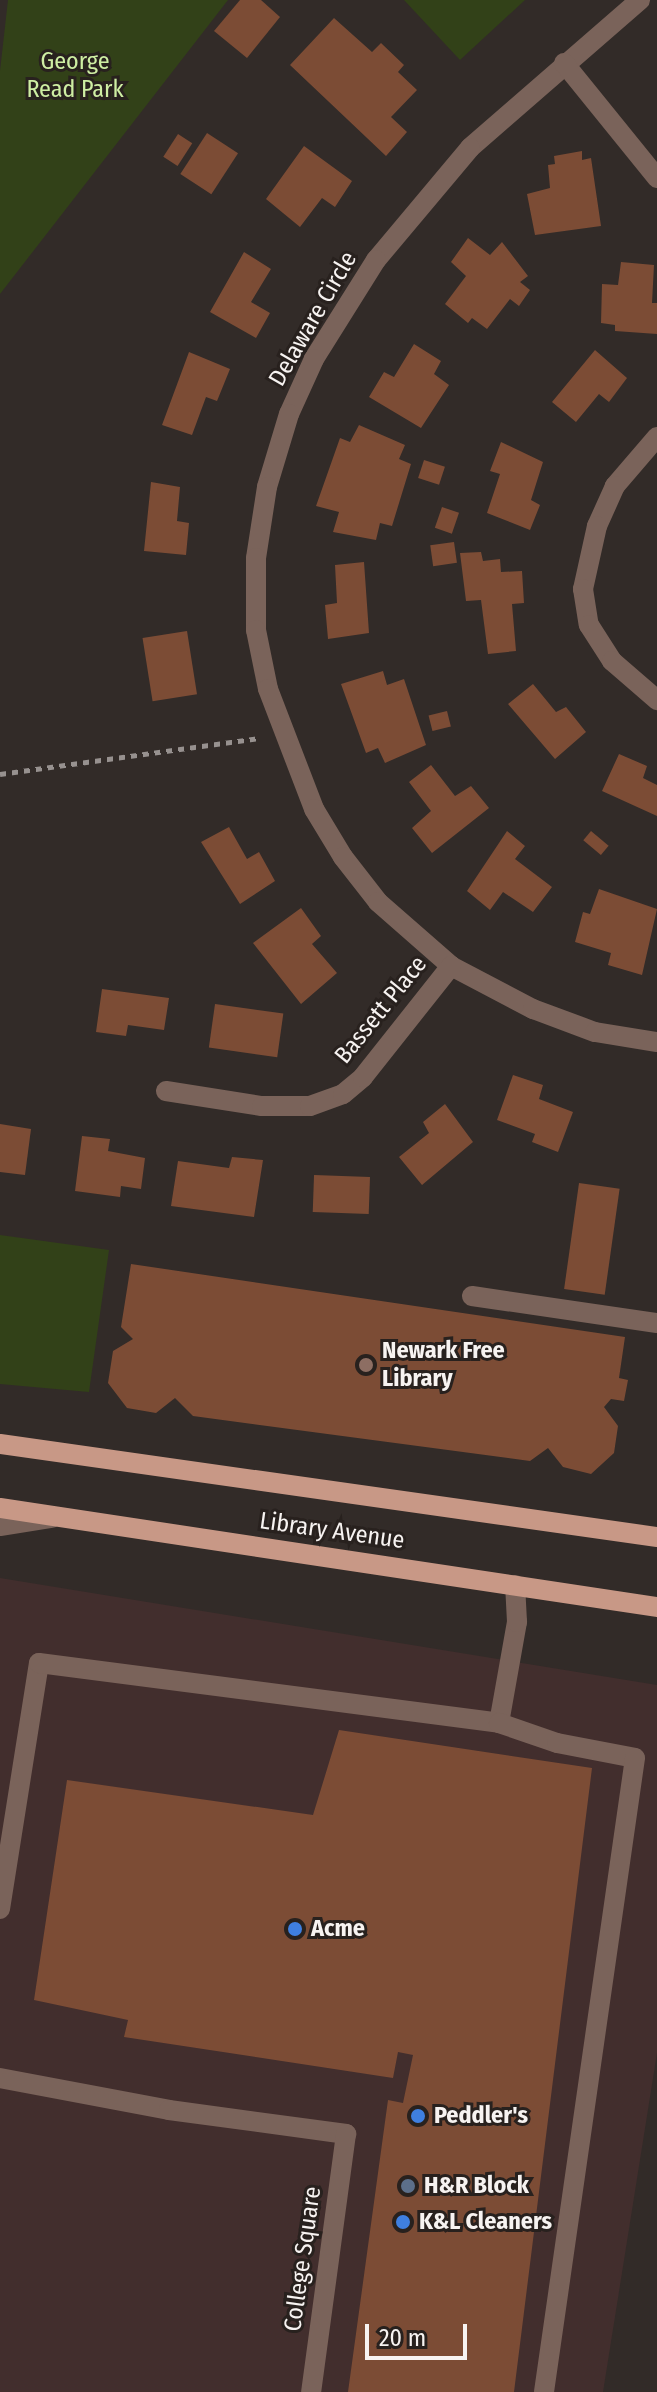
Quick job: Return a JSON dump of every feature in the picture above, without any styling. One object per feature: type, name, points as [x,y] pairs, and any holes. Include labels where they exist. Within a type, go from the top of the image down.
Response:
[{"type":"main road","name":"Library Avenue","points":[[0,1444],[657,1537]]},
{"type":"main road","name":"Library Avenue","points":[[0,1508],[657,1607]]},
{"type":"street","name":"Delaware Circle","points":[[640,0],[470,148],[376,260],[314,359],[289,414],[267,487],[256,558],[256,630],[283,731],[314,809],[343,857],[378,902],[451,966],[567,1022],[657,1042]]},
{"type":"street","points":[[564,63],[657,178]]},
{"type":"street","points":[[657,437],[615,486],[597,526],[583,589],[589,625],[612,661],[657,700]]},
{"type":"street","name":"Bassett Place","points":[[166,1091],[274,1106],[310,1106],[343,1094],[363,1077],[451,966]]},
{"type":"street","points":[[472,1296],[657,1323]]},
{"type":"street","points":[[0,1526],[57,1517]]},
{"type":"street","points":[[499,1723],[517,1622],[515,1585]]},
{"type":"street","points":[[0,1909],[39,1663],[499,1723],[557,1743],[635,1758],[544,2392]]},
{"type":"street","name":"College Square","points":[[0,2078],[183,2113],[346,2134],[311,2392]]},
{"type":"path","points":[[0,774],[209,747],[283,731]]},
{"type":"shaded area","points":[[0,1578],[657,1685],[657,2053],[603,2392],[0,2392]]},
{"type":"green space","name":"George Read Park","points":[[8,0],[228,0],[0,294],[0,71]]},
{"type":"green space","points":[[404,0],[525,0],[460,60]]},
{"type":"green space","points":[[0,1235],[109,1250],[89,1392],[0,1384]]},
{"type":"building","points":[[240,0],[261,0],[280,17],[247,58],[214,31]]},
{"type":"building","points":[[334,18],[372,52],[381,43],[404,65],[398,72],[417,90],[391,117],[407,132],[386,156],[290,65]]},
{"type":"building","points":[[207,133],[238,153],[211,194],[180,174]]},
{"type":"building","points":[[178,134],[192,143],[178,166],[163,157]]},
{"type":"building","points":[[304,146],[352,181],[335,207],[322,198],[300,227],[266,199]]},
{"type":"building","points":[[582,151],[582,160],[591,158],[601,226],[535,235],[527,194],[550,188],[548,165],[555,164],[554,156]]},
{"type":"building","points":[[468,238],[490,255],[502,242],[528,276],[520,282],[530,290],[519,306],[510,299],[487,329],[472,318],[468,323],[445,304],[466,276],[451,262]]},
{"type":"building","points":[[244,252],[271,269],[251,302],[270,313],[256,338],[210,312]]},
{"type":"building","points":[[621,262],[654,265],[652,303],[657,303],[657,334],[615,331],[615,325],[601,323],[602,284],[618,285]]},
{"type":"building","points":[[414,344],[441,361],[434,374],[449,385],[421,428],[369,397],[384,372],[394,377]]},
{"type":"building","points":[[595,350],[627,378],[609,402],[599,394],[576,422],[552,402]]},
{"type":"building","points":[[189,352],[230,369],[217,401],[206,397],[192,435],[162,425]]},
{"type":"building","points":[[359,425],[405,445],[399,459],[411,464],[392,526],[380,523],[376,540],[333,532],[339,512],[316,506],[340,438],[350,442]]},
{"type":"building","points":[[501,442],[543,462],[531,500],[540,505],[530,530],[487,513],[500,474],[490,471]]},
{"type":"building","points":[[424,460],[445,467],[439,485],[418,478]]},
{"type":"building","points":[[151,482],[180,487],[177,521],[189,523],[186,555],[144,551]]},
{"type":"building","points":[[442,507],[459,513],[452,534],[435,528]]},
{"type":"building","points":[[454,542],[457,563],[433,566],[430,545]]},
{"type":"building","points":[[481,552],[483,561],[500,559],[501,572],[522,571],[524,603],[512,604],[516,651],[488,654],[481,600],[466,601],[460,553]]},
{"type":"building","points":[[364,562],[369,633],[328,639],[325,605],[337,603],[335,565]]},
{"type":"building","points":[[187,631],[197,694],[153,701],[143,638]]},
{"type":"building","points":[[383,671],[387,685],[404,679],[426,745],[385,763],[378,748],[366,753],[341,684]]},
{"type":"building","points":[[533,684],[556,712],[566,707],[586,732],[555,759],[508,704]]},
{"type":"building","points":[[447,711],[451,727],[432,731],[429,716]]},
{"type":"building","points":[[619,754],[647,766],[643,778],[657,785],[657,816],[602,791]]},
{"type":"building","points":[[431,765],[455,796],[471,786],[489,808],[432,853],[412,828],[431,811],[409,782]]},
{"type":"building","points":[[229,827],[247,859],[259,852],[275,881],[240,904],[201,842]]},
{"type":"building","points":[[507,831],[525,846],[515,859],[552,887],[533,912],[503,892],[490,910],[467,891]]},
{"type":"building","points":[[591,831],[609,846],[601,855],[583,840]]},
{"type":"building","points":[[599,889],[657,909],[642,975],[608,965],[611,953],[575,942],[583,912],[590,914]]},
{"type":"building","points":[[301,908],[321,936],[312,944],[337,973],[301,1004],[253,943]]},
{"type":"building","points":[[102,989],[169,998],[164,1030],[128,1025],[126,1036],[96,1032]]},
{"type":"building","points":[[215,1004],[283,1014],[277,1057],[209,1048]]},
{"type":"building","points":[[513,1075],[543,1085],[539,1099],[573,1112],[558,1152],[532,1142],[535,1134],[497,1120]]},
{"type":"building","points":[[445,1104],[473,1142],[422,1185],[399,1157],[429,1133],[423,1122]]},
{"type":"building","points":[[0,1124],[31,1129],[25,1175],[0,1172]]},
{"type":"building","points":[[82,1136],[110,1139],[108,1151],[145,1158],[141,1189],[121,1186],[120,1197],[75,1191]]},
{"type":"building","points":[[232,1157],[263,1160],[254,1217],[171,1206],[178,1161],[229,1168]]},
{"type":"building","points":[[314,1175],[370,1177],[369,1214],[313,1212]]},
{"type":"building","points":[[579,1183],[620,1189],[605,1295],[564,1289]]},
{"type":"building","name":"Newark Free Library","points":[[131,1264],[625,1337],[619,1378],[628,1380],[624,1401],[611,1399],[604,1407],[618,1426],[614,1453],[591,1474],[563,1467],[548,1448],[530,1461],[193,1416],[175,1398],[156,1413],[127,1408],[108,1383],[113,1351],[133,1339],[121,1327]]},
{"type":"building","points":[[339,1730],[592,1768],[514,2392],[348,2392],[388,2100],[403,2103],[413,2055],[398,2052],[393,2078],[124,2037],[128,2020],[34,2000],[67,1780],[313,1815]]},
{"type":"place","name":"Newark Free Library","points":[[366,1365]]},
{"type":"place","name":"Acme","points":[[295,1929]]},
{"type":"place","name":"Peddler's","points":[[418,2116]]},
{"type":"place","name":"H&R Block","points":[[408,2186]]},
{"type":"place","name":"K&L Cleaners","points":[[403,2222]]}]
